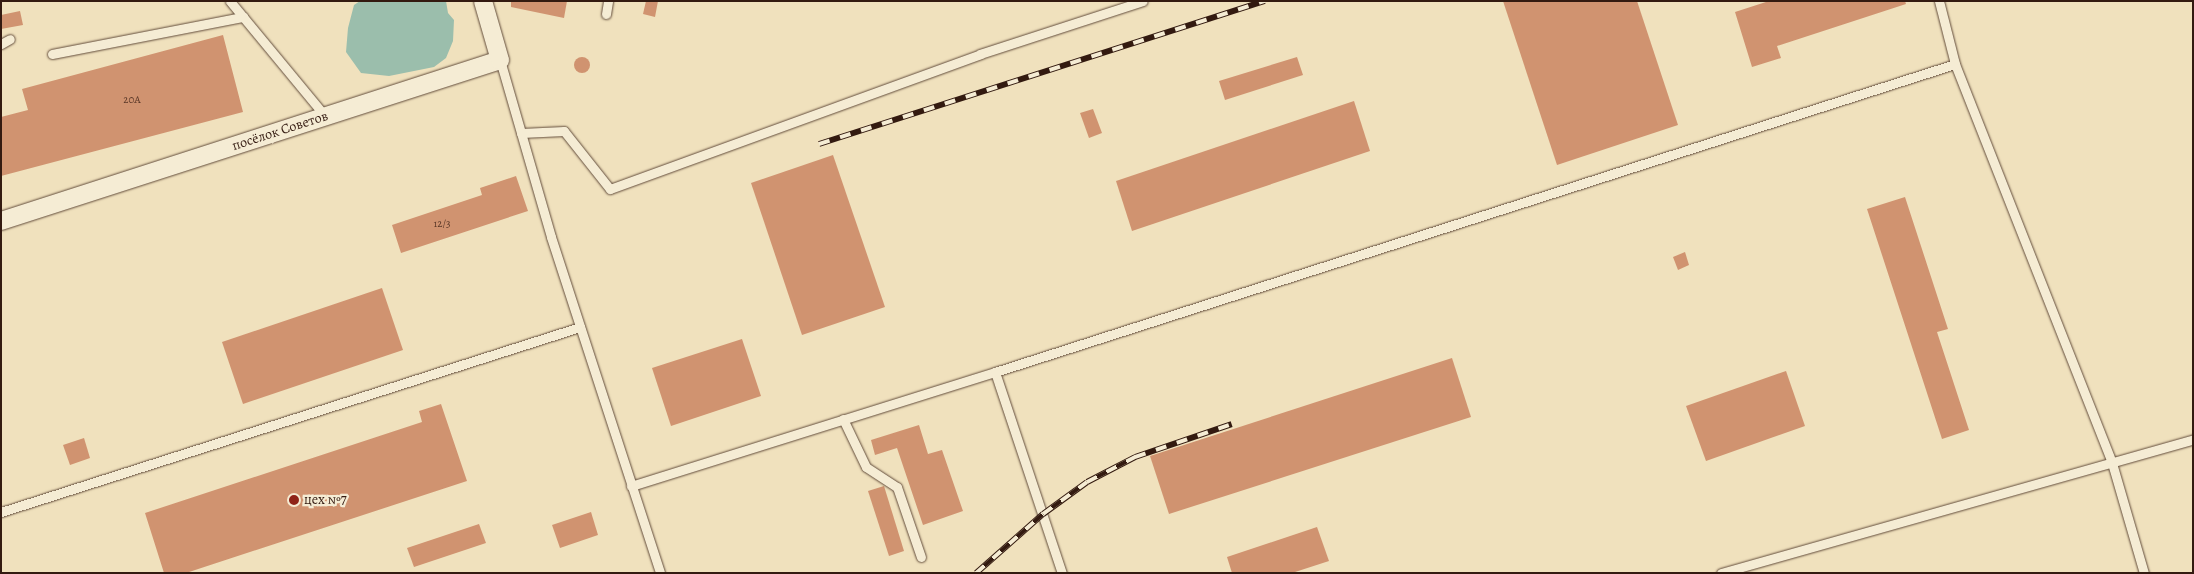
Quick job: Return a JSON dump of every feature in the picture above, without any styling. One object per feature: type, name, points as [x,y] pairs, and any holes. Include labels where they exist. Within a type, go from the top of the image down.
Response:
[{"type":"street","points":[[483,1],[500,60]]},
{"type":"street","name":"посёлок Советов","points":[[1,221],[500,60]]},
{"type":"lane","points":[[230,1],[326,116]]},
{"type":"lane","points":[[606,14],[608,1]]},
{"type":"lane","points":[[521,133],[564,131],[610,189],[980,54],[1143,1]]},
{"type":"lane","points":[[1939,1],[1955,64],[2112,463],[2144,573]]},
{"type":"lane","points":[[52,54],[243,17]]},
{"type":"lane","points":[[1,44],[10,39]]},
{"type":"lane","points":[[500,60],[550,237],[660,573]]},
{"type":"lane","points":[[631,486],[995,372],[1955,64]]},
{"type":"lane","points":[[1,512],[580,327]]},
{"type":"lane","points":[[995,372],[1062,573]]},
{"type":"lane","points":[[843,419],[866,468],[897,487],[921,557]]},
{"type":"lane","points":[[1720,573],[2193,440]]},
{"type":"shaded area","points":[[360,1],[446,1],[448,13],[454,20],[453,41],[446,58],[434,67],[389,76],[361,73],[346,52],[348,28],[354,5]]},
{"type":"building","points":[[511,1],[567,1],[564,18],[511,7]]},
{"type":"building","points":[[646,1],[658,1],[655,17],[643,14]]},
{"type":"building","points":[[1503,1],[1637,1],[1678,125],[1557,165]]},
{"type":"building","points":[[1769,1],[1905,1],[1906,4],[1777,46],[1781,58],[1752,67],[1735,12]]},
{"type":"building","points":[[20,11],[23,25],[1,29],[1,15]]},
{"type":"building","points":[[223,35],[243,112],[1,176],[1,117],[28,110],[22,89]]},
{"type":"building","points":[[579,57],[585,57],[590,62],[588,71],[579,73],[574,68],[574,62]]},
{"type":"building","points":[[1297,57],[1303,75],[1225,100],[1219,81]]},
{"type":"building","points":[[1354,101],[1370,151],[1132,231],[1116,181]]},
{"type":"building","points":[[1093,109],[1102,133],[1089,138],[1080,113]]},
{"type":"building","points":[[833,155],[885,307],[802,335],[751,183]]},
{"type":"building","points":[[516,176],[528,211],[401,253],[392,225],[482,195],[480,188]]},
{"type":"building","points":[[1905,197],[1948,329],[1937,332],[1969,430],[1942,439],[1867,209]]},
{"type":"building","points":[[1685,252],[1689,265],[1678,270],[1673,257]]},
{"type":"building","points":[[382,288],[403,350],[243,404],[222,342]]},
{"type":"building","points":[[742,339],[761,396],[671,426],[652,368]]},
{"type":"building","points":[[1452,358],[1471,417],[1169,514],[1150,456]]},
{"type":"building","points":[[1786,371],[1805,426],[1706,461],[1686,406]]},
{"type":"building","name":"цех №7","points":[[441,404],[467,481],[186,573],[164,573],[145,513],[422,422],[419,411]]},
{"type":"building","points":[[919,425],[928,454],[942,450],[963,511],[923,525],[897,448],[875,455],[871,440]]},
{"type":"building","points":[[84,438],[90,458],[70,465],[63,445]]},
{"type":"building","points":[[884,486],[904,551],[889,556],[868,491]]},
{"type":"building","points":[[591,512],[598,535],[560,548],[552,525]]},
{"type":"building","points":[[479,524],[486,543],[414,567],[407,548]]},
{"type":"building","points":[[1317,527],[1329,561],[1292,573],[1232,573],[1227,557]]},
{"type":"railway","points":[[819,144],[1265,1]]},
{"type":"railway","points":[[976,573],[1043,514],[1087,482],[1135,457],[1232,424]]},
{"type":"place","name":"цех №7","points":[[294,500]]}]
